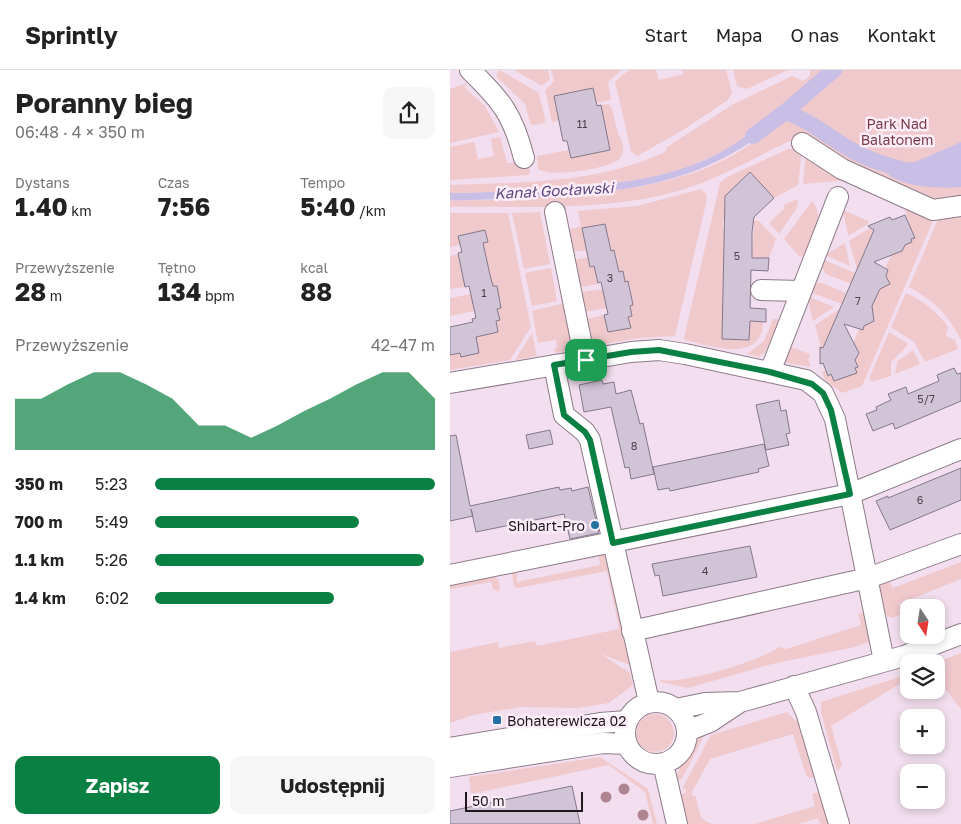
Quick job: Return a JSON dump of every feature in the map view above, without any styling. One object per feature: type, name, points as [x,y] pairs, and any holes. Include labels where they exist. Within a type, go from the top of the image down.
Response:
[{"type":"street","points":[[470,70],[495,94],[511,116],[524,158]]},
{"type":"street","points":[[802,143],[842,170],[933,210],[961,206]]},
{"type":"street","points":[[770,372],[838,197]]},
{"type":"street","points":[[555,212],[586,360]]},
{"type":"street","points":[[760,290],[800,291]]},
{"type":"street","points":[[450,382],[659,350],[806,380],[823,393],[834,420],[884,662]]},
{"type":"street","points":[[554,365],[564,415],[585,432],[590,440],[649,702]]},
{"type":"street","points":[[450,575],[850,494],[961,449]]},
{"type":"street","points":[[632,631],[868,578],[961,544]]},
{"type":"street","points":[[676,708],[705,703],[740,702],[904,656],[961,634]]},
{"type":"street","points":[[794,686],[806,712],[839,824]]},
{"type":"street","points":[[649,702],[660,702],[676,708],[682,715],[687,731],[686,740],[679,754],[663,764],[641,761],[630,751],[626,744],[625,728],[627,721],[636,708],[649,702]]},
{"type":"street","points":[[687,731],[710,722],[740,702]]},
{"type":"street","points":[[450,748],[600,723],[627,721]]},
{"type":"street","points":[[450,767],[603,743],[626,744]]},
{"type":"street","points":[[663,764],[677,824]]},
{"type":"green space","points":[[500,70],[539,93],[546,123],[531,125],[525,104],[496,76]]},
{"type":"green space","points":[[514,70],[548,70],[550,79],[542,86]]},
{"type":"green space","points":[[551,70],[622,70],[608,82],[611,100],[597,103],[593,88],[554,96],[559,120],[552,122],[545,90],[554,81]]},
{"type":"green space","points":[[629,70],[656,70],[659,80],[683,74],[682,70],[726,70],[732,92],[728,100],[683,130],[637,156],[631,151],[615,81]]},
{"type":"green space","points":[[733,70],[788,70],[747,89],[737,86]]},
{"type":"green space","name":"Park Nad Balatonem","points":[[810,70],[961,70],[961,340],[946,316],[926,297],[909,287],[939,217],[848,180],[803,184],[806,151],[802,149],[798,185],[774,198],[767,191],[765,192],[750,172],[725,196],[724,204],[727,204],[726,220],[723,220],[723,229],[725,230],[722,339],[749,340],[750,321],[763,322],[760,335],[754,343],[744,348],[733,349],[708,346],[685,340],[720,183],[725,178],[788,149],[801,148],[792,140],[712,179],[656,196],[598,205],[450,207],[450,200],[502,199],[596,192],[661,182],[692,173],[722,161],[749,145],[773,125],[766,120],[736,143],[714,156],[691,166],[642,179],[566,187],[450,193],[450,185],[533,182],[586,176],[639,162],[665,152],[667,147],[732,105],[792,76],[803,81],[810,76]]},
{"type":"green space","points":[[467,83],[464,87],[485,106],[499,132],[450,143],[450,89]]},
{"type":"green space","points":[[609,104],[623,145],[622,155],[618,160],[583,171],[555,173],[538,169],[537,156],[569,150],[571,158],[610,150],[601,105]]},
{"type":"green space","points":[[500,137],[507,163],[529,162],[530,173],[528,175],[450,180],[450,147],[474,142],[478,159],[494,156],[491,139]]},
{"type":"green space","points":[[701,189],[706,194],[707,199],[675,336],[639,338],[592,346],[587,319],[604,315],[608,332],[630,328],[628,317],[632,316],[630,305],[633,305],[629,282],[625,282],[623,271],[619,272],[615,251],[611,251],[605,224],[583,228],[587,251],[571,251],[567,230],[581,226],[578,211],[637,206]]},
{"type":"green space","points":[[798,199],[797,208],[779,234],[769,223],[785,208],[783,205]]},
{"type":"green space","points":[[812,201],[818,214],[817,228],[805,255],[800,257],[784,239]]},
{"type":"green space","points":[[902,201],[931,217],[932,223],[862,386],[842,393],[825,380],[822,372],[826,370],[828,376],[831,374],[834,381],[856,372],[855,368],[858,367],[855,357],[859,353],[851,348],[859,329],[863,330],[872,307],[869,305],[875,292],[878,293],[882,285],[885,287],[889,282],[885,278],[888,270],[885,269],[893,250],[902,251],[902,246],[912,242],[911,239],[914,238]]},
{"type":"green space","points":[[843,210],[868,221],[868,224],[848,236]]},
{"type":"green space","points":[[540,212],[550,264],[524,269],[512,213]]},
{"type":"green space","points":[[450,213],[508,213],[531,327],[510,360],[450,370],[450,355],[476,337],[498,332],[496,321],[500,320],[497,309],[501,308],[497,286],[493,287],[490,275],[487,276],[483,243],[488,242],[485,230],[459,236],[460,245],[450,247]]},
{"type":"green space","points":[[754,221],[759,221],[776,239],[769,258],[752,258]]},
{"type":"green space","points":[[870,228],[874,230],[857,269],[849,241]]},
{"type":"green space","points":[[845,243],[850,266],[825,255]]},
{"type":"green space","points":[[458,254],[465,287],[450,289],[450,256]]},
{"type":"green space","points":[[588,257],[590,267],[594,266],[598,284],[581,287],[575,260]]},
{"type":"green space","points":[[824,260],[855,273],[851,284],[826,274],[822,268]]},
{"type":"green space","points":[[551,268],[557,301],[532,306],[525,273]]},
{"type":"green space","points":[[822,283],[846,293],[842,304],[810,292],[813,285]]},
{"type":"green space","points":[[603,289],[607,308],[585,312],[582,292]]},
{"type":"green space","points":[[906,293],[930,307],[939,316],[948,327],[946,336],[955,340],[958,349],[925,362],[914,342],[891,327]]},
{"type":"green space","points":[[471,294],[474,311],[450,316],[450,298]]},
{"type":"green space","points":[[807,296],[834,307],[813,321]]},
{"type":"green space","points":[[565,303],[574,349],[555,353],[554,349],[557,348],[556,340],[538,343],[532,311]]},
{"type":"green space","points":[[838,310],[823,348],[821,347],[815,325]]},
{"type":"green space","points":[[773,319],[778,319],[778,323],[766,351],[759,357],[747,354],[764,341]]},
{"type":"green space","points":[[889,332],[907,343],[907,346],[891,362],[891,376],[872,382],[869,378]]},
{"type":"green space","points":[[532,333],[537,356],[515,360]]},
{"type":"green space","points":[[788,346],[810,354],[808,359],[811,367],[787,363],[785,359]]},
{"type":"green space","points":[[913,350],[920,364],[895,374],[897,362]]},
{"type":"green space","points":[[598,551],[608,556],[632,659],[630,665],[601,654],[630,673],[633,685],[609,703],[578,708],[521,707],[473,715],[450,723],[450,652],[498,642],[499,648],[535,641],[537,646],[619,629],[607,571],[518,588],[514,587],[512,572],[517,570],[517,582],[600,565]]},
{"type":"green space","points":[[961,562],[961,579],[911,599],[900,599],[900,614],[892,618],[884,614],[877,591],[881,583],[889,581],[893,588]]},
{"type":"green space","points":[[489,574],[498,579],[500,589],[498,592],[493,589],[491,582],[450,589],[450,581]]},
{"type":"green space","points":[[858,614],[868,615],[873,641],[850,648],[772,664],[688,688],[661,682],[660,680],[704,675],[756,659],[780,647],[786,649],[861,625]]},
{"type":"green space","points":[[961,653],[961,709],[945,689],[945,659]]},
{"type":"green space","points":[[900,677],[900,684],[831,726],[842,765],[837,771],[821,712],[821,702]]},
{"type":"green space","points":[[787,712],[796,721],[801,719],[815,777],[809,778],[806,775],[793,734],[710,759],[692,792],[693,796],[696,796],[702,818],[715,824],[688,824],[681,794],[686,793],[685,788],[682,789],[711,735]]},
{"type":"green space","points":[[655,714],[662,715],[668,720],[673,726],[673,740],[668,746],[662,751],[655,752],[648,751],[642,746],[637,740],[636,733],[637,726],[642,720],[648,715]]},
{"type":"green space","points":[[706,732],[682,779],[676,780],[687,754],[696,741]]},
{"type":"green space","points":[[600,757],[648,789],[657,824],[653,824],[645,792],[609,765],[471,794],[469,777]]},
{"type":"green space","points":[[818,792],[833,824],[820,824],[818,818],[799,824],[754,824],[815,806],[812,794]]},
{"type":"water","points":[[766,120],[773,126],[718,161],[690,173],[662,181],[633,188],[571,195],[450,200],[450,193],[617,183],[667,173],[691,166],[714,156],[736,143]]},
{"type":"water","points":[[961,142],[961,187],[929,187],[904,182],[885,172],[880,164],[915,162]]},
{"type":"building","points":[[593,88],[597,106],[601,105],[610,150],[571,158],[567,141],[563,141],[554,96]]},
{"type":"building","points":[[750,172],[774,198],[754,217],[752,232],[752,258],[769,258],[768,271],[751,270],[750,308],[766,309],[766,322],[750,321],[749,340],[722,339],[725,196]]},
{"type":"building","points":[[905,215],[915,238],[911,239],[912,242],[905,245],[902,251],[874,262],[888,270],[886,276],[890,284],[880,289],[872,306],[874,321],[864,326],[863,330],[844,324],[859,353],[855,360],[858,367],[855,368],[857,373],[834,381],[831,374],[828,376],[823,363],[820,364],[820,347],[823,348],[874,230],[868,226],[890,217],[892,220]]},
{"type":"building","points":[[605,224],[611,251],[614,250],[619,272],[623,271],[625,282],[628,281],[633,305],[630,306],[632,316],[628,317],[631,328],[608,332],[604,315],[608,314],[601,282],[598,283],[594,266],[590,267],[582,228]]},
{"type":"building","points":[[485,230],[488,242],[483,243],[493,286],[497,286],[501,308],[497,309],[500,320],[496,321],[498,332],[476,337],[479,353],[461,357],[460,353],[450,355],[450,327],[473,322],[472,319],[476,318],[469,286],[465,287],[458,253],[462,252],[458,236]]},
{"type":"building","points":[[954,368],[957,374],[961,373],[961,401],[895,429],[893,423],[873,431],[866,414],[877,410],[876,407],[891,400],[888,394],[906,387],[908,394],[939,381],[937,375]]},
{"type":"building","points":[[602,380],[603,384],[614,382],[616,394],[631,390],[640,424],[643,423],[654,474],[631,479],[629,467],[625,468],[611,407],[584,412],[579,385]]},
{"type":"building","points":[[779,400],[781,411],[786,410],[790,433],[786,434],[789,445],[766,450],[756,405]]},
{"type":"building","points":[[550,430],[553,444],[529,449],[526,435]]},
{"type":"building","points":[[456,435],[470,506],[559,487],[560,490],[571,488],[572,491],[588,487],[599,533],[570,539],[564,514],[476,532],[473,516],[450,521],[450,436]]},
{"type":"building","points":[[764,444],[769,466],[758,469],[759,472],[670,491],[669,488],[658,490],[653,467]]},
{"type":"building","points":[[961,468],[961,500],[890,530],[876,501],[888,496],[888,498]]},
{"type":"building","points":[[750,546],[757,577],[663,596],[659,575],[655,576],[652,564]]},
{"type":"building","points":[[572,786],[580,824],[450,824],[450,811]]},
{"type":"waterway","name":"Kanał Gocławski","points":[[753,136],[785,112],[834,70]]},
{"type":"waterway","points":[[785,112],[813,126],[863,156],[902,169]]},
{"type":"place","name":"Shibart-Pro","points":[[595,525]]},
{"type":"place","name":"Bohaterewicza 02","points":[[497,720]]},
{"type":"route","points":[[659,350],[806,380],[823,393],[831,410],[850,494],[613,543],[590,440],[585,432],[564,415],[554,365],[586,360],[631,352],[659,350]]}]
